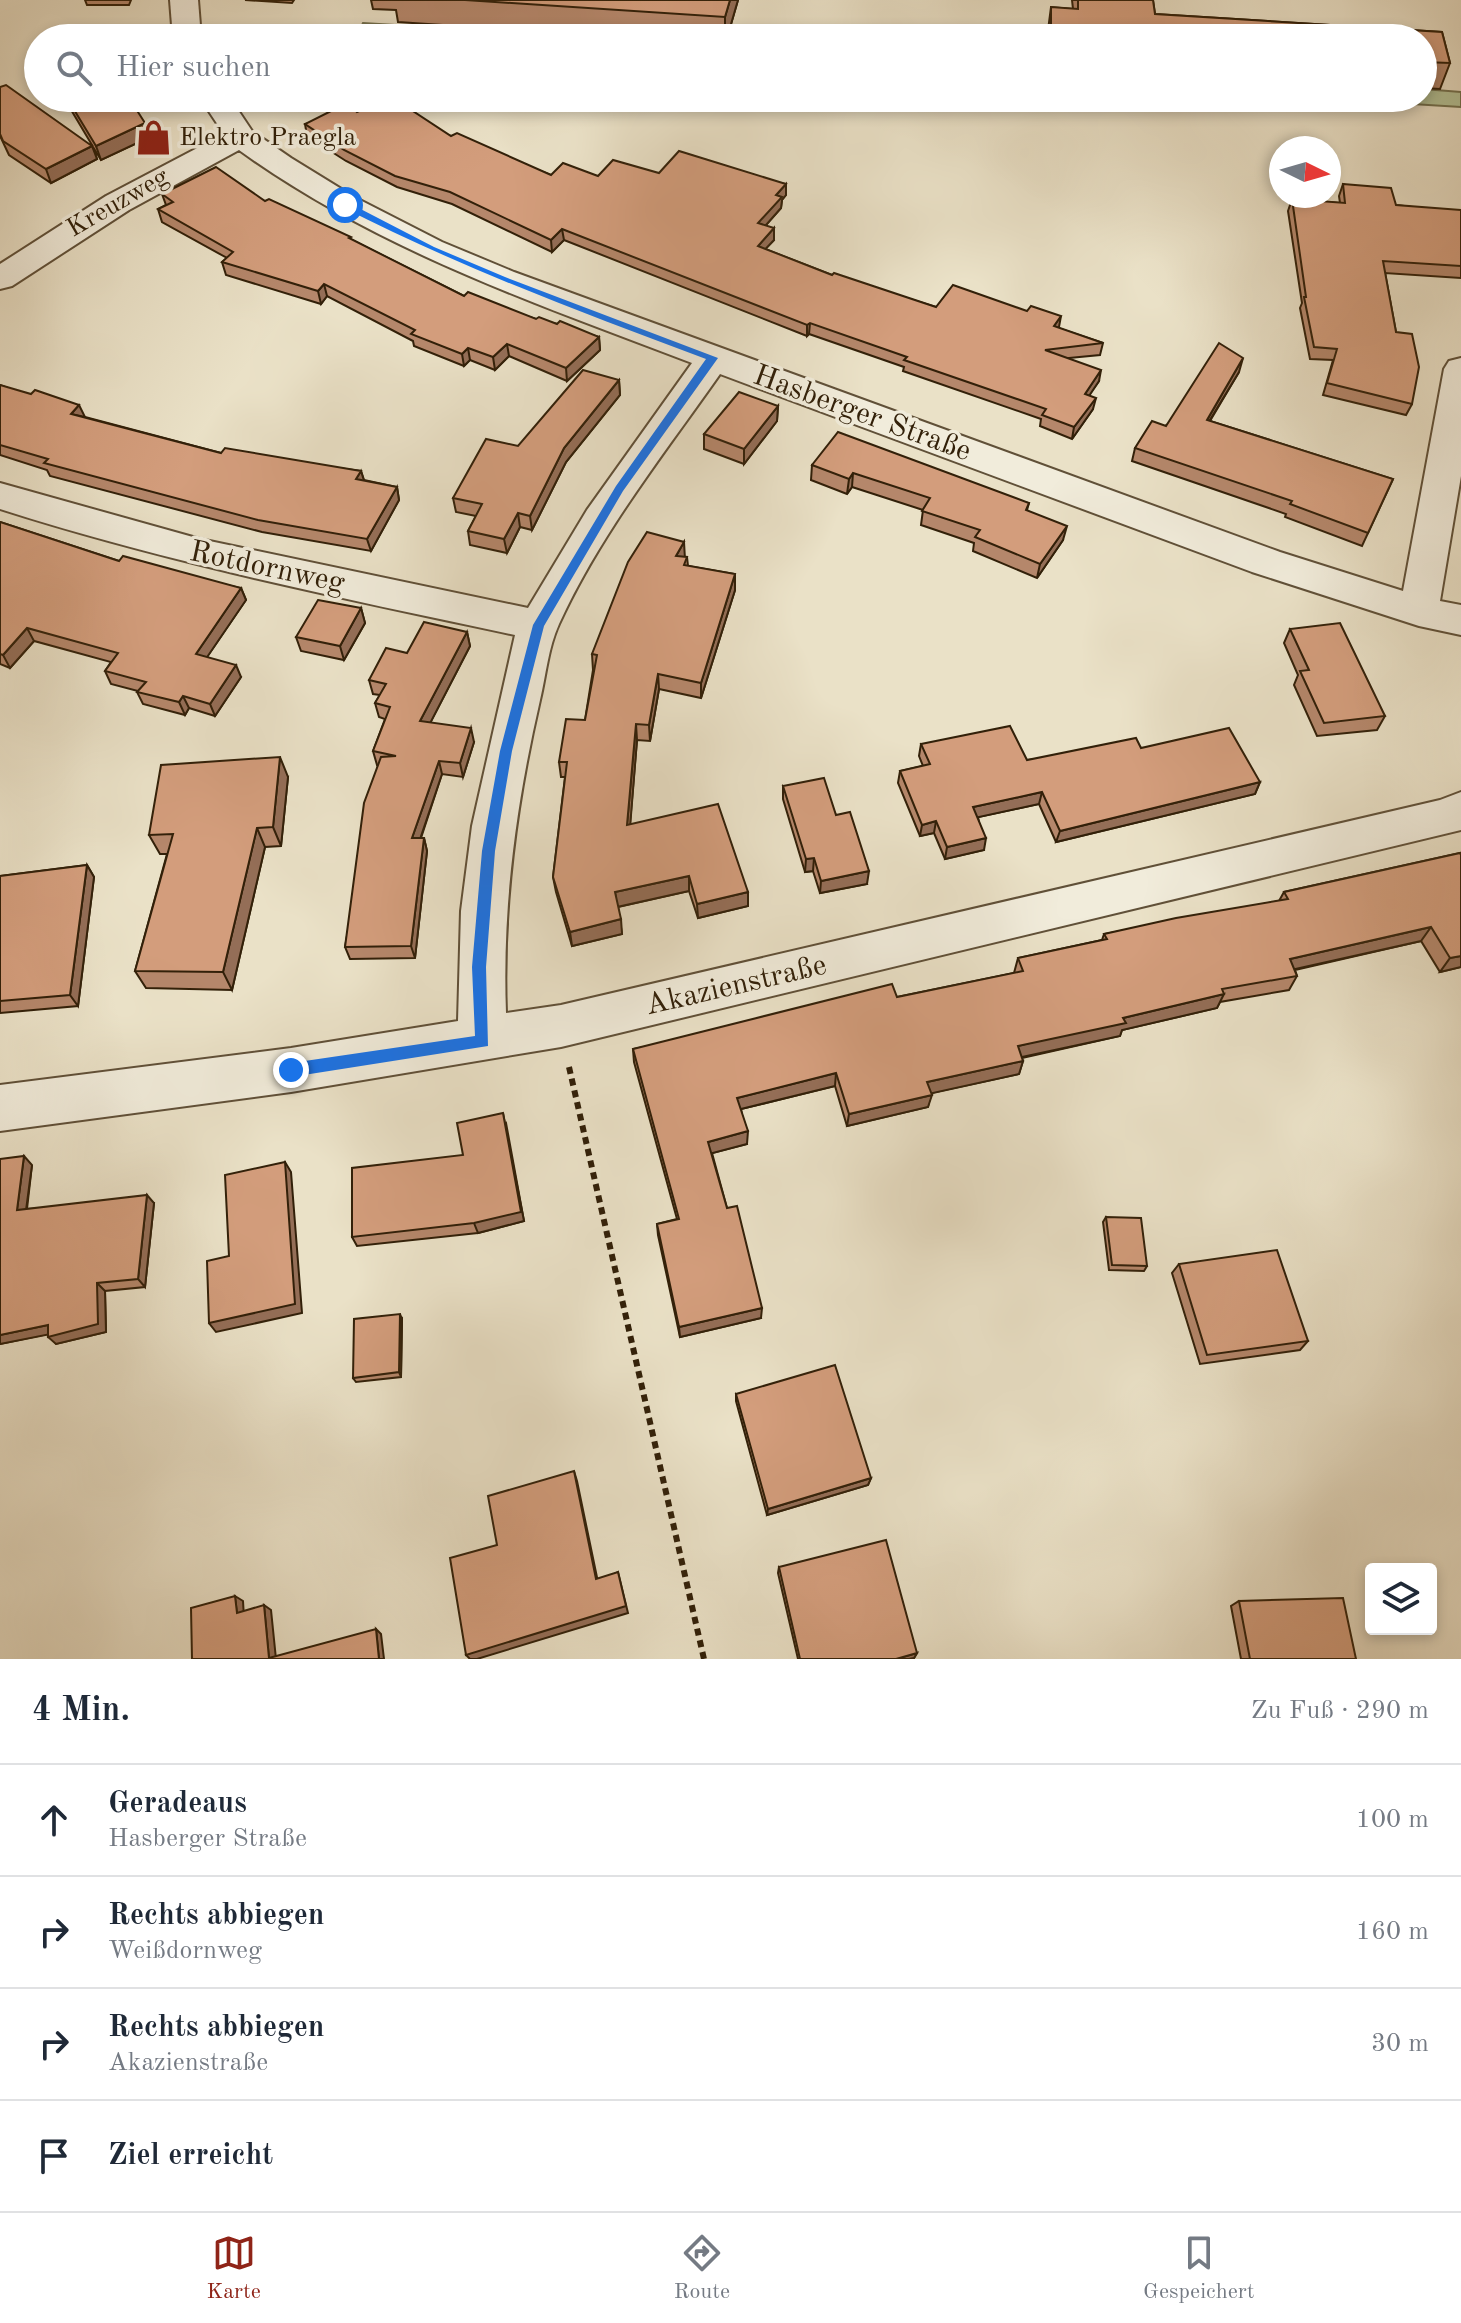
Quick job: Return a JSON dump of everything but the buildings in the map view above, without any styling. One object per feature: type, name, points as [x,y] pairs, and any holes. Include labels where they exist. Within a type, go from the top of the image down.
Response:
[{"type":"street","points":[[184,0],[186,24]]},
{"type":"street","name":"Hasberger Straße","points":[[224,112],[241,137],[345,205],[431,249],[502,279],[1266,562],[1419,611],[1461,620]]},
{"type":"street","name":"Kreuzweg","points":[[0,279],[86,220],[151,182],[241,137]]},
{"type":"street","points":[[483,1041],[479,967],[489,851],[506,751],[539,625],[619,489],[713,358]]},
{"type":"street","points":[[1419,611],[1461,369]]},
{"type":"street","name":"Rotdornweg","points":[[0,496],[71,519],[223,560],[539,625]]},
{"type":"street","name":"Akazienstraße","points":[[0,1108],[483,1041],[561,1026],[1457,818]]},
{"type":"path","points":[[561,1026],[704,1659]]},
{"type":"green space","points":[[1437,90],[1461,92],[1461,107],[1437,106]]},
{"type":"place","name":"Elektro Praegla","points":[[153,138]]},
{"type":"route","points":[[291,1070],[483,1041],[479,967],[489,851],[506,751],[539,625],[619,489],[713,358],[502,279],[431,249],[345,205]]}]
